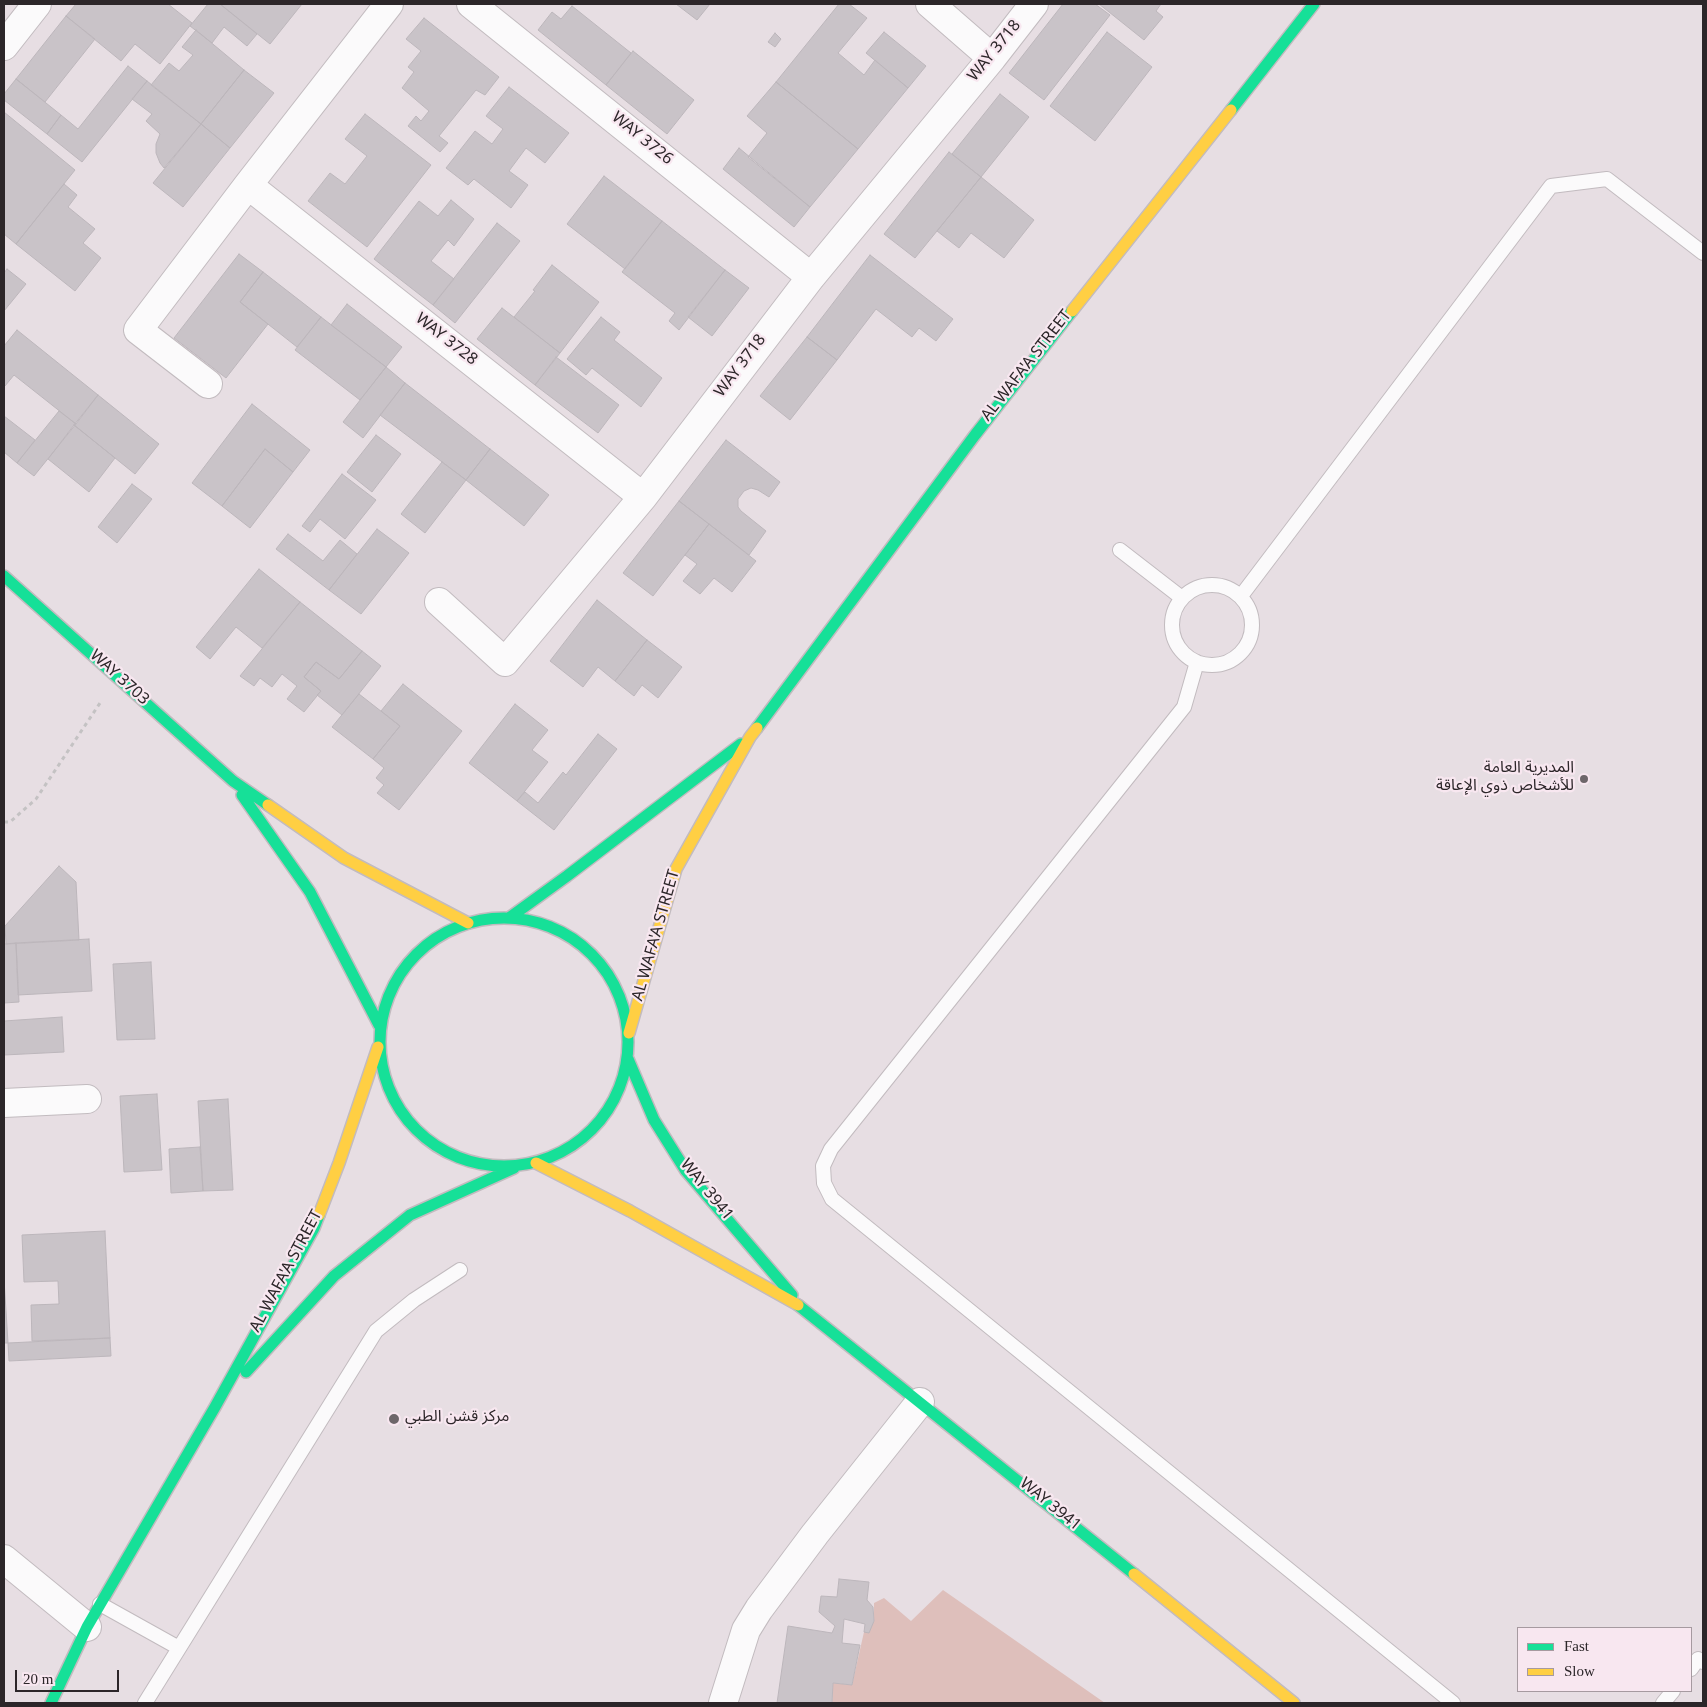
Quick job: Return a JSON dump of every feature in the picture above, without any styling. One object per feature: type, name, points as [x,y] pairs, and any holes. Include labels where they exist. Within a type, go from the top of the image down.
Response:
[{"type":"street","points":[[4,46],[37,4]]},
{"type":"street","points":[[208,384],[138,330],[389,4]]},
{"type":"street","name":"WAY 3726","points":[[471,4],[811,277]]},
{"type":"street","points":[[930,4],[992,58]]},
{"type":"street","name":"WAY 3718","points":[[439,602],[505,662],[643,497],[811,277],[992,58],[1034,4]]},
{"type":"street","name":"AL WAFA'A STREET","points":[[629,1033],[676,869],[750,737],[975,435],[1314,4]]},
{"type":"street","name":"WAY 3728","points":[[248,185],[643,497]]},
{"type":"street","name":"WAY 3703","points":[[4,576],[233,781],[344,858],[468,923]]},
{"type":"street","name":"AL WAFA'A STREET","points":[[509,918],[750,737]]},
{"type":"street","name":"WAY 3703","points":[[233,781],[310,892],[379,1025]]},
{"type":"street","points":[[488,918],[509,918],[545,925],[577,941],[604,966],[621,998],[629,1033],[628,1059],[619,1094],[598,1125],[570,1149],[536,1163],[517,1167],[475,1164],[438,1149],[407,1122],[386,1086],[378,1046],[379,1025],[389,991],[409,961],[436,937],[468,923],[488,918]]},
{"type":"street","name":"AL WAFA'A STREET","points":[[51,1703],[93,1615],[215,1407],[314,1228],[339,1163],[378,1046]]},
{"type":"street","name":"WAY 3941","points":[[628,1059],[654,1120],[686,1171],[804,1309]]},
{"type":"street","points":[[4,1103],[87,1099]]},
{"type":"street","name":"WAY 3941","points":[[536,1163],[630,1211],[804,1309],[1294,1703]]},
{"type":"street","name":"AL WAFA'A STREET","points":[[215,1407],[334,1276],[410,1215],[517,1167]]},
{"type":"street","points":[[723,1703],[746,1630],[759,1609],[815,1534],[920,1402]]},
{"type":"street","points":[[4,1559],[93,1615]]},
{"type":"lane","points":[[1241,596],[1551,186],[1607,178],[1703,253]]},
{"type":"lane","points":[[1120,550],[1182,598]]},
{"type":"lane","points":[[1204,585],[1230,588],[1241,596],[1248,606],[1252,617],[1250,641],[1242,651],[1233,659],[1222,664],[1197,662],[1186,655],[1178,646],[1173,634],[1172,621],[1175,609],[1182,598],[1192,590],[1204,585]]},
{"type":"lane","points":[[1197,662],[1194,678],[1184,707],[830,1149],[823,1166],[824,1183],[832,1199],[1454,1703]]},
{"type":"lane","points":[[145,1703],[376,1331],[414,1300],[460,1270]]},
{"type":"lane","points":[[93,1615],[179,1648]]},
{"type":"lane","points":[[1692,1668],[1698,1659],[1703,1662]]},
{"type":"lane","points":[[1663,1703],[1672,1692]]},
{"type":"path","points":[[4,822],[10,822],[36,800],[117,678]]},
{"type":"shaded area","points":[[943,1590],[1105,1703],[832,1703],[833,1683],[852,1685],[864,1632],[874,1621],[874,1603],[884,1598],[911,1621]]},
{"type":"building","points":[[76,4],[168,4],[192,23],[160,64],[135,44],[121,61],[66,16]]},
{"type":"building","points":[[208,4],[220,4],[257,34],[247,46],[224,27],[212,43],[190,26]]},
{"type":"building","points":[[220,4],[302,4],[270,44]]},
{"type":"building","points":[[676,4],[710,4],[697,20]]},
{"type":"building","points":[[839,4],[849,4],[867,18],[838,53],[864,75],[875,60],[908,88],[858,149],[776,82]]},
{"type":"building","points":[[1063,4],[1095,4],[1110,15],[1044,100],[1009,73]]},
{"type":"building","points":[[1099,4],[1161,4],[1156,11],[1163,17],[1144,40]]},
{"type":"building","points":[[572,6],[631,53],[606,85],[538,30],[552,12],[561,19]]},
{"type":"building","points":[[66,16],[95,39],[45,102],[16,79]]},
{"type":"building","points":[[424,18],[499,77],[485,95],[476,90],[439,136],[448,143],[440,152],[408,126],[416,116],[421,121],[429,111],[402,88],[414,72],[408,67],[421,51],[406,39]]},
{"type":"building","points":[[196,30],[244,70],[201,124],[151,85],[169,63],[179,71],[193,55],[182,47]]},
{"type":"building","points":[[884,32],[926,66],[908,88],[866,53]]},
{"type":"building","points":[[1107,32],[1152,67],[1095,141],[1050,106]]},
{"type":"building","points":[[775,33],[781,39],[775,47],[768,42]]},
{"type":"building","points":[[633,51],[694,100],[667,134],[606,85]]},
{"type":"building","points":[[128,66],[147,81],[82,162],[47,134],[61,115],[78,129]]},
{"type":"building","points":[[244,70],[274,93],[230,148],[201,124]]},
{"type":"building","points":[[16,79],[61,115],[47,134],[4,100],[4,94]]},
{"type":"building","points":[[147,81],[201,124],[164,168],[156,153],[156,144],[160,134],[146,121],[152,114],[132,99]]},
{"type":"building","points":[[776,82],[858,149],[810,207],[748,157],[767,133],[747,116]]},
{"type":"building","points":[[509,87],[569,133],[545,163],[526,148],[509,171],[528,185],[511,208],[474,179],[468,185],[446,168],[475,131],[492,144],[503,129],[486,116]]},
{"type":"building","points":[[1000,94],[1029,117],[981,177],[952,154]]},
{"type":"building","points":[[4,112],[75,170],[16,244],[4,234]]},
{"type":"building","points":[[365,114],[431,165],[367,247],[308,201],[330,173],[345,184],[367,156],[345,139]]},
{"type":"building","points":[[201,124],[230,148],[183,207],[153,183]]},
{"type":"building","points":[[739,148],[810,207],[794,227],[723,169]]},
{"type":"building","points":[[949,152],[981,177],[915,258],[884,234]]},
{"type":"building","points":[[604,176],[662,221],[625,269],[567,224]]},
{"type":"building","points":[[981,177],[1034,220],[1004,258],[971,233],[959,248],[937,231]]},
{"type":"building","points":[[64,184],[77,195],[68,207],[95,229],[83,243],[101,258],[75,291],[16,244]]},
{"type":"building","points":[[451,200],[474,219],[454,246],[448,240],[431,261],[454,279],[433,305],[374,259],[419,201],[438,216]]},
{"type":"building","points":[[662,221],[725,270],[679,330],[669,321],[675,313],[622,272]]},
{"type":"building","points":[[497,223],[520,241],[455,323],[433,305]]},
{"type":"building","points":[[239,254],[263,272],[240,302],[268,324],[226,378],[174,338]]},
{"type":"building","points":[[870,255],[953,319],[936,341],[919,328],[912,337],[876,309],[837,360],[807,337]]},
{"type":"building","points":[[552,265],[599,302],[560,353],[514,317],[535,291],[533,290]]},
{"type":"building","points":[[7,269],[26,284],[4,311],[4,273]]},
{"type":"building","points":[[725,270],[749,288],[712,336],[688,317]]},
{"type":"building","points":[[263,272],[321,317],[297,347],[240,302]]},
{"type":"building","points":[[347,304],[402,347],[386,367],[331,325]]},
{"type":"building","points":[[502,308],[560,353],[535,385],[477,339]]},
{"type":"building","points":[[321,317],[386,367],[360,400],[295,350]]},
{"type":"building","points":[[601,317],[620,332],[614,340],[662,378],[641,407],[592,368],[586,375],[567,359]]},
{"type":"building","points":[[17,330],[98,395],[76,424],[14,375],[4,385],[4,346]]},
{"type":"building","points":[[807,337],[837,360],[790,420],[760,396]]},
{"type":"building","points":[[556,357],[619,405],[598,433],[535,385]]},
{"type":"building","points":[[386,367],[405,383],[363,438],[343,422]]},
{"type":"building","points":[[405,383],[490,449],[466,480],[380,415]]},
{"type":"building","points":[[98,395],[159,444],[135,474],[74,425]]},
{"type":"building","points":[[252,404],[310,450],[293,472],[265,449],[222,506],[192,483]]},
{"type":"building","points":[[59,411],[76,424],[34,476],[17,463]]},
{"type":"building","points":[[4,416],[35,440],[17,463],[4,452]]},
{"type":"building","points":[[74,425],[115,458],[89,492],[48,459]]},
{"type":"building","points":[[376,435],[401,454],[372,492],[347,472]]},
{"type":"building","points":[[726,440],[780,482],[769,497],[751,488],[744,491],[738,499],[738,507],[741,511],[766,531],[749,555],[679,501]]},
{"type":"building","points":[[265,449],[293,472],[250,528],[222,506]]},
{"type":"building","points":[[490,449],[549,495],[524,526],[466,480]]},
{"type":"building","points":[[442,462],[466,480],[425,533],[401,514]]},
{"type":"building","points":[[342,474],[376,500],[345,539],[320,519],[310,532],[302,526]]},
{"type":"building","points":[[132,484],[152,499],[117,543],[98,527]]},
{"type":"building","points":[[679,501],[709,524],[653,596],[623,573]]},
{"type":"building","points":[[709,524],[756,561],[732,592],[714,578],[700,594],[683,581],[697,564],[685,555]]},
{"type":"building","points":[[377,529],[409,553],[361,614],[329,590]]},
{"type":"building","points":[[288,534],[323,561],[340,540],[357,554],[329,590],[276,549]]},
{"type":"building","points":[[259,569],[300,602],[262,648],[236,627],[210,659],[196,647]]},
{"type":"building","points":[[597,600],[647,640],[615,681],[598,667],[583,687],[550,661]]},
{"type":"building","points":[[300,602],[362,651],[339,679],[316,662],[304,677],[321,691],[304,712],[287,699],[297,686],[282,674],[272,687],[260,678],[254,686],[240,676]]},
{"type":"building","points":[[647,640],[682,667],[658,698],[642,685],[634,696],[615,681]]},
{"type":"building","points":[[362,651],[381,666],[342,715],[317,695],[321,691],[304,677],[316,662],[339,679]]},
{"type":"building","points":[[403,684],[462,731],[399,810],[377,793],[384,785],[376,778],[384,768],[373,759],[400,726],[381,711]]},
{"type":"building","points":[[359,694],[400,726],[373,759],[332,727]]},
{"type":"building","points":[[515,704],[548,730],[532,750],[548,762],[517,801],[469,763]]},
{"type":"building","points":[[598,734],[617,749],[554,830],[517,801],[525,792],[538,803],[563,772],[566,775]]},
{"type":"building","points":[[59,866],[76,882],[79,940],[6,944],[5,926]]},
{"type":"building","points":[[89,939],[92,991],[18,995],[16,943]]},
{"type":"building","points":[[16,943],[19,1002],[4,1003],[4,944]]},
{"type":"building","points":[[151,962],[155,1039],[117,1040],[113,964]]},
{"type":"building","points":[[62,1017],[64,1052],[4,1055],[4,1021]]},
{"type":"building","points":[[157,1094],[162,1170],[124,1172],[120,1096]]},
{"type":"building","points":[[228,1099],[233,1190],[203,1191],[198,1101]]},
{"type":"building","points":[[200,1147],[203,1191],[171,1193],[169,1149]]},
{"type":"building","points":[[105,1231],[110,1338],[32,1341],[31,1305],[59,1304],[58,1281],[24,1282],[22,1235]]},
{"type":"building","points":[[4,1279],[8,1343],[4,1343]]},
{"type":"building","points":[[110,1338],[111,1356],[9,1361],[8,1343]]},
{"type":"building","points":[[839,1579],[869,1582],[867,1600],[873,1607],[874,1621],[869,1633],[864,1632],[865,1624],[844,1619],[842,1643],[860,1645],[852,1685],[833,1683],[832,1703],[777,1703],[788,1626],[832,1633],[835,1626],[819,1612],[821,1596],[837,1597]]},
{"type":"traffic: fast","points":[[1231,110],[1314,4]]},
{"type":"traffic: fast","points":[[757,728],[975,435],[1072,311]]},
{"type":"traffic: fast","points":[[4,576],[233,781],[268,805]]},
{"type":"traffic: fast","points":[[509,918],[741,744]]},
{"type":"traffic: fast","points":[[242,795],[310,892],[379,1025]]},
{"type":"traffic: fast","points":[[492,918],[516,918],[540,923],[563,932],[592,954],[608,973],[619,994],[626,1018],[628,1042],[626,1066],[619,1090],[608,1111],[592,1130],[573,1146],[552,1157],[516,1166],[492,1166],[468,1161],[445,1152],[425,1138],[408,1121],[394,1101],[385,1078],[380,1054],[380,1030],[385,1006],[394,983],[408,963],[425,946],[445,932],[468,923],[492,918]]},
{"type":"traffic: fast","points":[[628,1059],[654,1120],[686,1171],[792,1295]]},
{"type":"traffic: fast","points":[[246,1372],[334,1276],[410,1215],[514,1168]]},
{"type":"traffic: fast","points":[[51,1703],[87,1627],[215,1407],[314,1228],[319,1215]]},
{"type":"traffic: fast","points":[[798,1305],[1134,1574]]},
{"type":"traffic: slow","points":[[1072,311],[1231,110]]},
{"type":"traffic: slow","points":[[629,1033],[676,869],[750,737],[757,728]]},
{"type":"traffic: slow","points":[[268,805],[344,858],[468,923]]},
{"type":"traffic: slow","points":[[319,1215],[339,1163],[378,1047]]},
{"type":"traffic: slow","points":[[536,1163],[630,1211],[798,1305]]},
{"type":"traffic: slow","points":[[1134,1574],[1294,1703]]},
{"type":"place","name":"المديرية العامة للأشخاص ذوي الإعاقة","points":[[1584,779]]},
{"type":"place","name":"مركز قشن الطبي","points":[[394,1419]]}]
